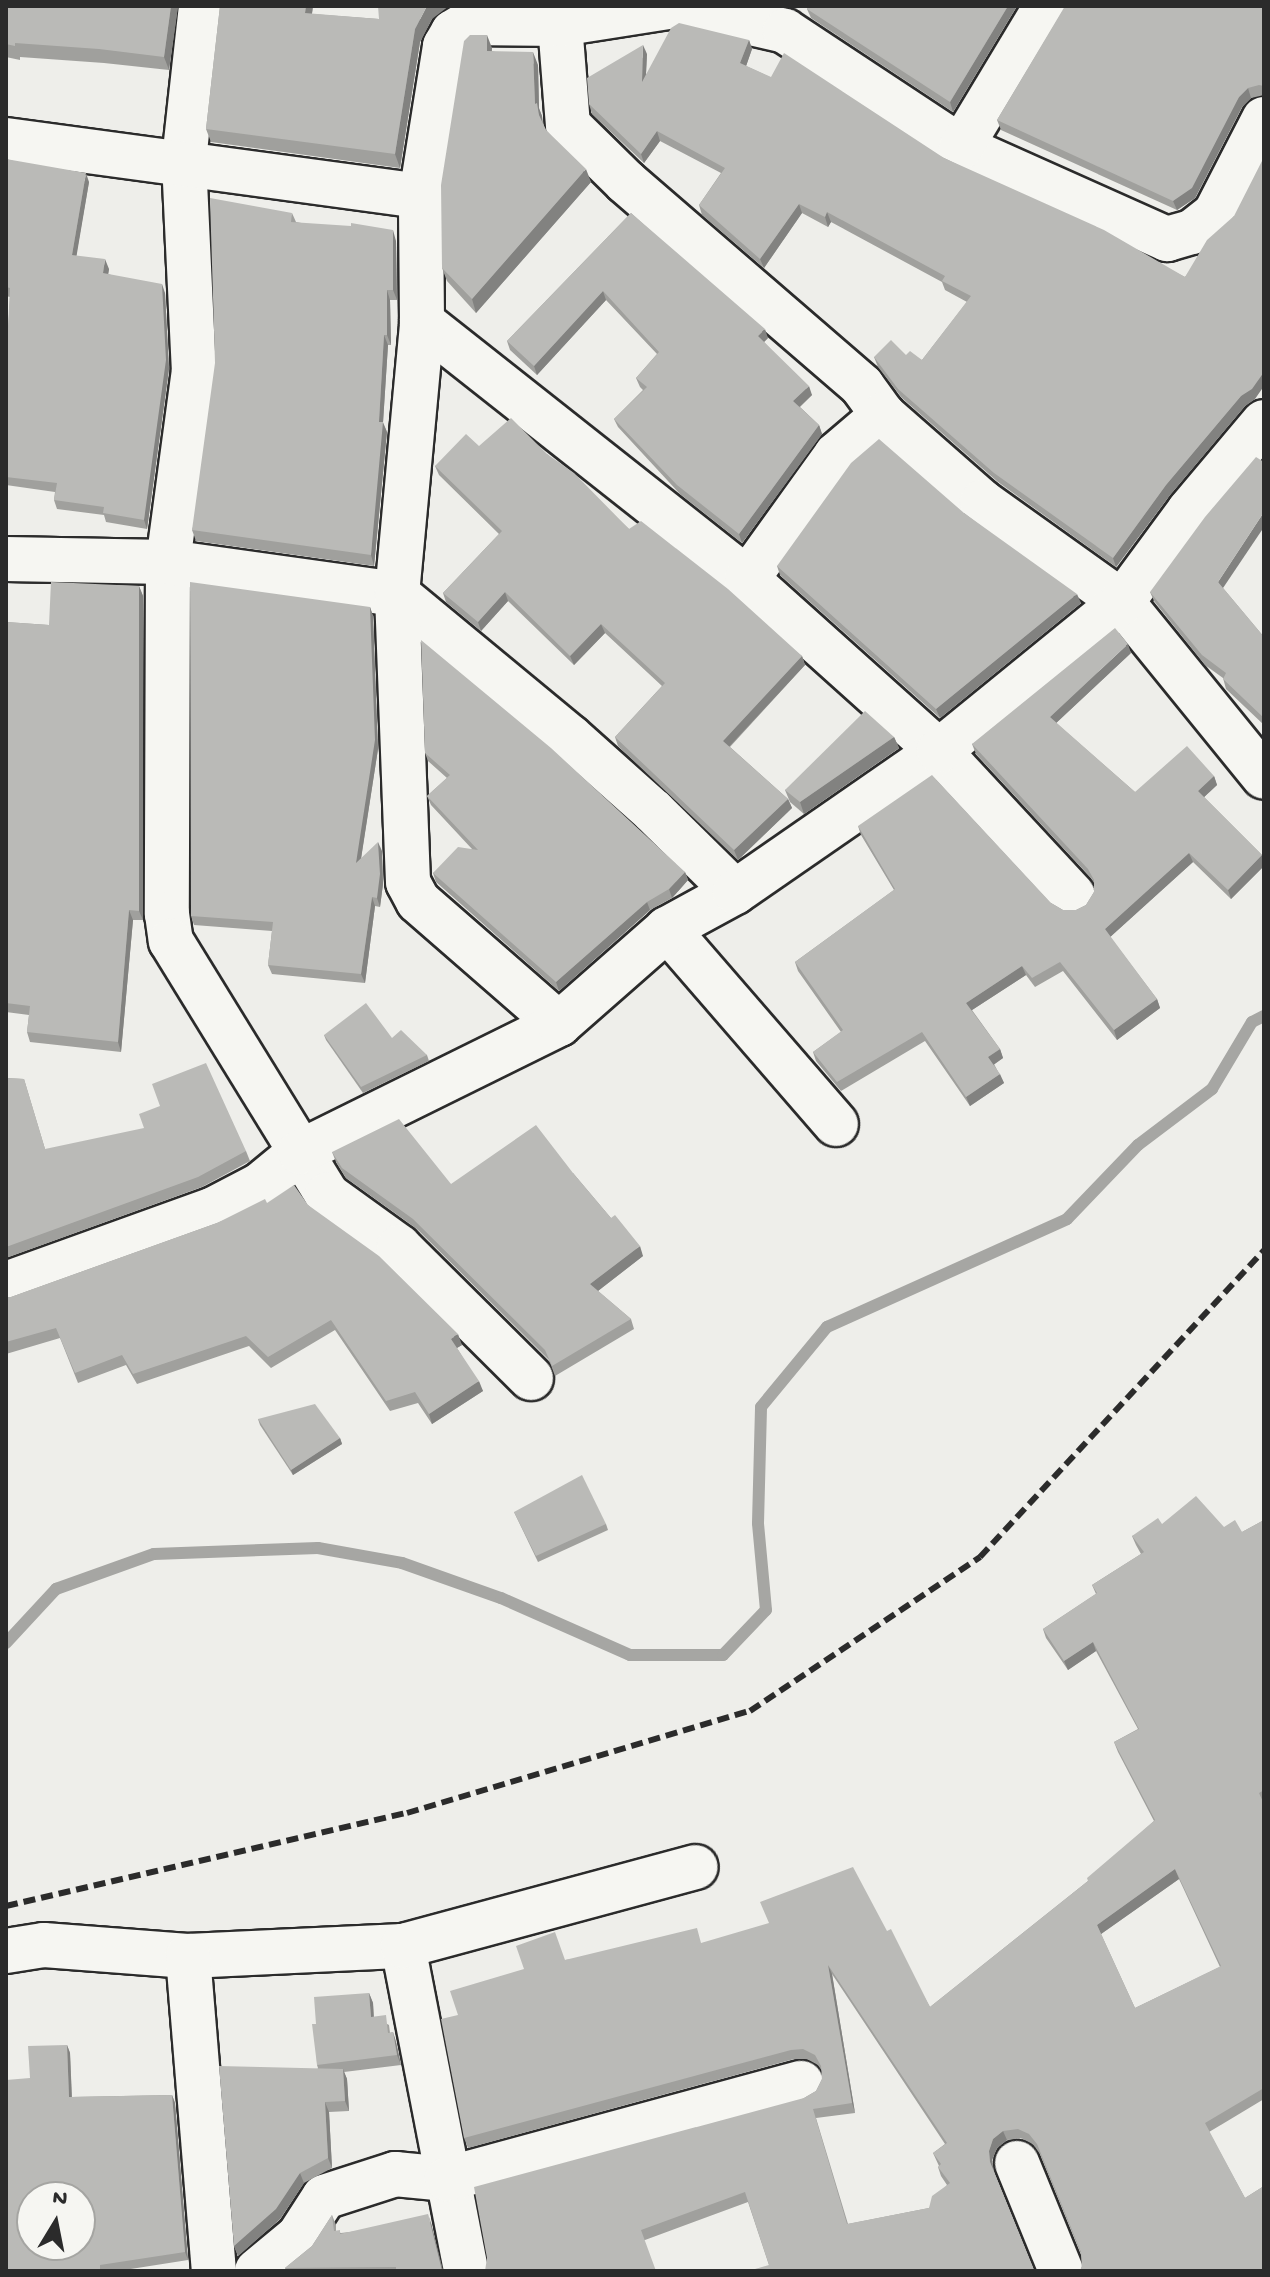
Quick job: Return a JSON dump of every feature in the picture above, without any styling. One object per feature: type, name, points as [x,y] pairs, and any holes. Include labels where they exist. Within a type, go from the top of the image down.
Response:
[{"type":"street","points":[[201,6],[184,161],[194,370],[168,562],[167,914],[171,941],[327,1195],[399,1247],[531,1378]]},
{"type":"street","points":[[559,1024],[411,892],[405,864],[397,594],[422,322],[421,196],[445,46],[453,32],[468,23],[560,24],[676,6],[785,31],[961,147],[1167,239],[1192,232],[1215,214],[1264,119]]},
{"type":"street","points":[[961,147],[1046,6]]},
{"type":"street","points":[[560,24],[568,125],[626,182],[862,386],[883,415],[982,502],[1122,602],[1264,777]]},
{"type":"street","points":[[6,140],[184,161],[421,196]]},
{"type":"street","points":[[422,322],[747,579],[939,751],[1073,895]]},
{"type":"street","points":[[747,579],[836,455],[883,415]]},
{"type":"street","points":[[6,1284],[212,1210],[260,1185],[300,1152],[559,1024],[667,929],[735,892],[939,751],[1122,602],[1189,511],[1264,422]]},
{"type":"street","points":[[6,559],[168,562],[397,594],[570,737],[653,811],[735,892]]},
{"type":"street","points":[[667,929],[836,1124]]},
{"type":"street","points":[[6,1951],[44,1945],[188,1956],[403,1946],[696,1867]]},
{"type":"street","points":[[403,1946],[466,2271]]},
{"type":"street","points":[[188,1956],[214,2271]]},
{"type":"street","points":[[257,2271],[299,2236],[324,2197],[395,2174],[447,2179],[801,2083]]},
{"type":"street","points":[[1017,2163],[1061,2271]]},
{"type":"building","points":[[6,6],[171,6],[164,57],[99,49],[6,44]]},
{"type":"building","points":[[220,6],[306,6],[305,13],[379,19],[378,6],[427,6],[415,29],[395,154],[206,129]]},
{"type":"building","points":[[809,6],[1008,6],[950,102],[807,9]]},
{"type":"building","points":[[1065,6],[1264,6],[1264,86],[1248,88],[1239,97],[1192,188],[1173,201],[997,120]]},
{"type":"building","points":[[679,23],[749,40],[740,63],[771,77],[784,53],[944,158],[1104,230],[1185,277],[1207,240],[1234,216],[1264,157],[1264,372],[1166,485],[1113,558],[994,473],[898,389],[874,357],[891,340],[906,355],[910,351],[922,360],[971,296],[942,281],[945,276],[827,212],[825,217],[799,204],[760,259],[699,205],[725,168],[657,131],[641,154],[589,104],[587,78],[643,45],[642,82],[671,28]]},
{"type":"building","points":[[470,35],[487,35],[487,51],[533,52],[535,104],[539,115],[546,130],[586,169],[472,299],[442,268],[441,185],[464,41]]},
{"type":"building","points":[[6,159],[86,173],[72,255],[105,259],[103,273],[162,284],[166,360],[144,520],[103,513],[104,507],[54,500],[57,483],[6,477],[6,349],[10,288],[6,287]]},
{"type":"building","points":[[210,198],[292,213],[291,222],[351,226],[351,223],[393,230],[393,290],[387,290],[387,335],[384,335],[379,422],[383,422],[371,555],[192,530],[215,363]]},
{"type":"building","points":[[631,213],[765,329],[758,336],[809,386],[793,401],[819,425],[739,534],[677,485],[614,419],[647,387],[636,378],[659,352],[603,291],[534,366],[507,341]]},
{"type":"building","points":[[511,418],[547,454],[574,473],[629,529],[641,521],[728,589],[802,656],[723,741],[788,799],[734,850],[615,737],[665,683],[601,624],[570,656],[505,592],[478,622],[443,593],[502,531],[435,466],[466,434],[479,446]]},
{"type":"building","points":[[879,439],[964,513],[1077,594],[936,709],[777,566],[851,463]]},
{"type":"building","points":[[1256,457],[1264,462],[1264,512],[1218,582],[1264,637],[1264,718],[1223,679],[1226,673],[1202,655],[1150,592],[1205,517]]},
{"type":"building","points":[[51,582],[139,586],[139,911],[129,910],[118,1042],[27,1032],[30,1006],[6,1003],[6,622],[49,625]]},
{"type":"building","points":[[190,582],[370,607],[375,740],[356,863],[378,842],[380,874],[377,898],[372,897],[361,974],[268,965],[273,922],[191,916]]},
{"type":"building","points":[[1115,628],[1128,644],[1050,717],[1135,792],[1187,746],[1214,776],[1198,791],[1262,855],[1228,890],[1189,853],[1105,929],[1157,999],[1114,1030],[1060,962],[1032,978],[1022,966],[966,1003],[1000,1049],[988,1057],[1000,1074],[966,1097],[922,1032],[837,1082],[813,1052],[843,1030],[795,962],[895,889],[858,826],[932,775],[1051,903],[1063,910],[1076,910],[1086,905],[1094,892],[1094,880],[1088,869],[972,744]]},
{"type":"building","points":[[421,640],[551,748],[685,872],[669,889],[647,902],[556,982],[433,873],[458,847],[478,850],[427,796],[450,775],[425,753]]},
{"type":"building","points":[[865,711],[894,737],[800,802],[785,790]]},
{"type":"building","points":[[366,1003],[392,1038],[401,1030],[427,1055],[361,1087],[324,1035]]},
{"type":"building","points":[[206,1063],[246,1151],[198,1177],[6,1247],[6,1078],[24,1079],[45,1149],[144,1128],[139,1114],[160,1106],[152,1084]]},
{"type":"building","points":[[399,1119],[451,1184],[536,1125],[611,1218],[615,1215],[640,1246],[590,1284],[631,1319],[552,1366],[545,1350],[413,1219],[342,1168],[332,1152]]},
{"type":"building","points":[[294,1185],[308,1205],[379,1256],[458,1334],[451,1339],[479,1381],[429,1414],[415,1392],[386,1401],[331,1320],[268,1357],[246,1336],[133,1374],[122,1355],[75,1373],[56,1328],[6,1342],[6,1297],[217,1223],[265,1199],[267,1203]]},
{"type":"building","points":[[315,1404],[340,1438],[291,1470],[258,1419]]},
{"type":"building","points":[[582,1475],[606,1524],[536,1556],[514,1512]]},
{"type":"building","points":[[1196,1496],[1224,1527],[1235,1520],[1242,1532],[1264,1520],[1264,1790],[1259,1793],[1264,1804],[1264,2088],[1205,2123],[1245,2198],[1264,2186],[1264,2269],[1080,2271],[1081,2252],[1037,2144],[1029,2134],[1018,2129],[1003,2131],[993,2139],[989,2151],[990,2162],[1034,2271],[748,2271],[769,2265],[745,2192],[641,2230],[656,2271],[485,2271],[487,2258],[474,2187],[804,2098],[816,2091],[822,2079],[821,2066],[815,2055],[803,2049],[791,2050],[464,2138],[441,2019],[458,2015],[450,1991],[524,1969],[516,1946],[555,1932],[565,1960],[697,1928],[701,1943],[769,1923],[760,1902],[853,1867],[887,1931],[891,1929],[930,2007],[1088,1881],[1087,1878],[1155,1820],[1114,1742],[1139,1729],[1093,1642],[1064,1661],[1043,1629],[1097,1593],[1092,1585],[1144,1552],[1132,1536],[1158,1518],[1162,1524]],"holes":[[[1175,1869],[1221,1966],[1135,2008],[1097,1925]],[[828,1965],[947,2143],[933,2153],[941,2164],[938,2167],[950,2183],[932,2196],[929,2208],[847,2224],[813,2109],[852,2103]]]},
{"type":"building","points":[[369,1993],[371,2017],[386,2015],[388,2033],[393,2032],[397,2055],[317,2065],[312,2024],[316,2024],[314,1997]]},
{"type":"building","points":[[67,2045],[69,2097],[172,2095],[185,2252],[100,2265],[100,2271],[6,2271],[6,2080],[30,2078],[28,2046]]},
{"type":"building","points":[[219,2066],[343,2069],[345,2101],[325,2102],[328,2158],[300,2173],[276,2209],[234,2246]]},
{"type":"building","points":[[428,2214],[442,2271],[396,2271],[396,2267],[285,2268],[312,2246],[332,2215],[334,2231],[340,2230],[340,2234]]},
{"type":"waterway","points":[[6,1643],[56,1589],[154,1554],[318,1548],[402,1563],[501,1598],[630,1655],[723,1655],[766,1610],[758,1523],[761,1407],[827,1327],[1067,1219],[1138,1145],[1212,1089],[1252,1022],[1264,1016]]},
{"type":"railway","points":[[6,1906],[407,1813],[750,1711],[980,1557],[1264,1250]]}]
